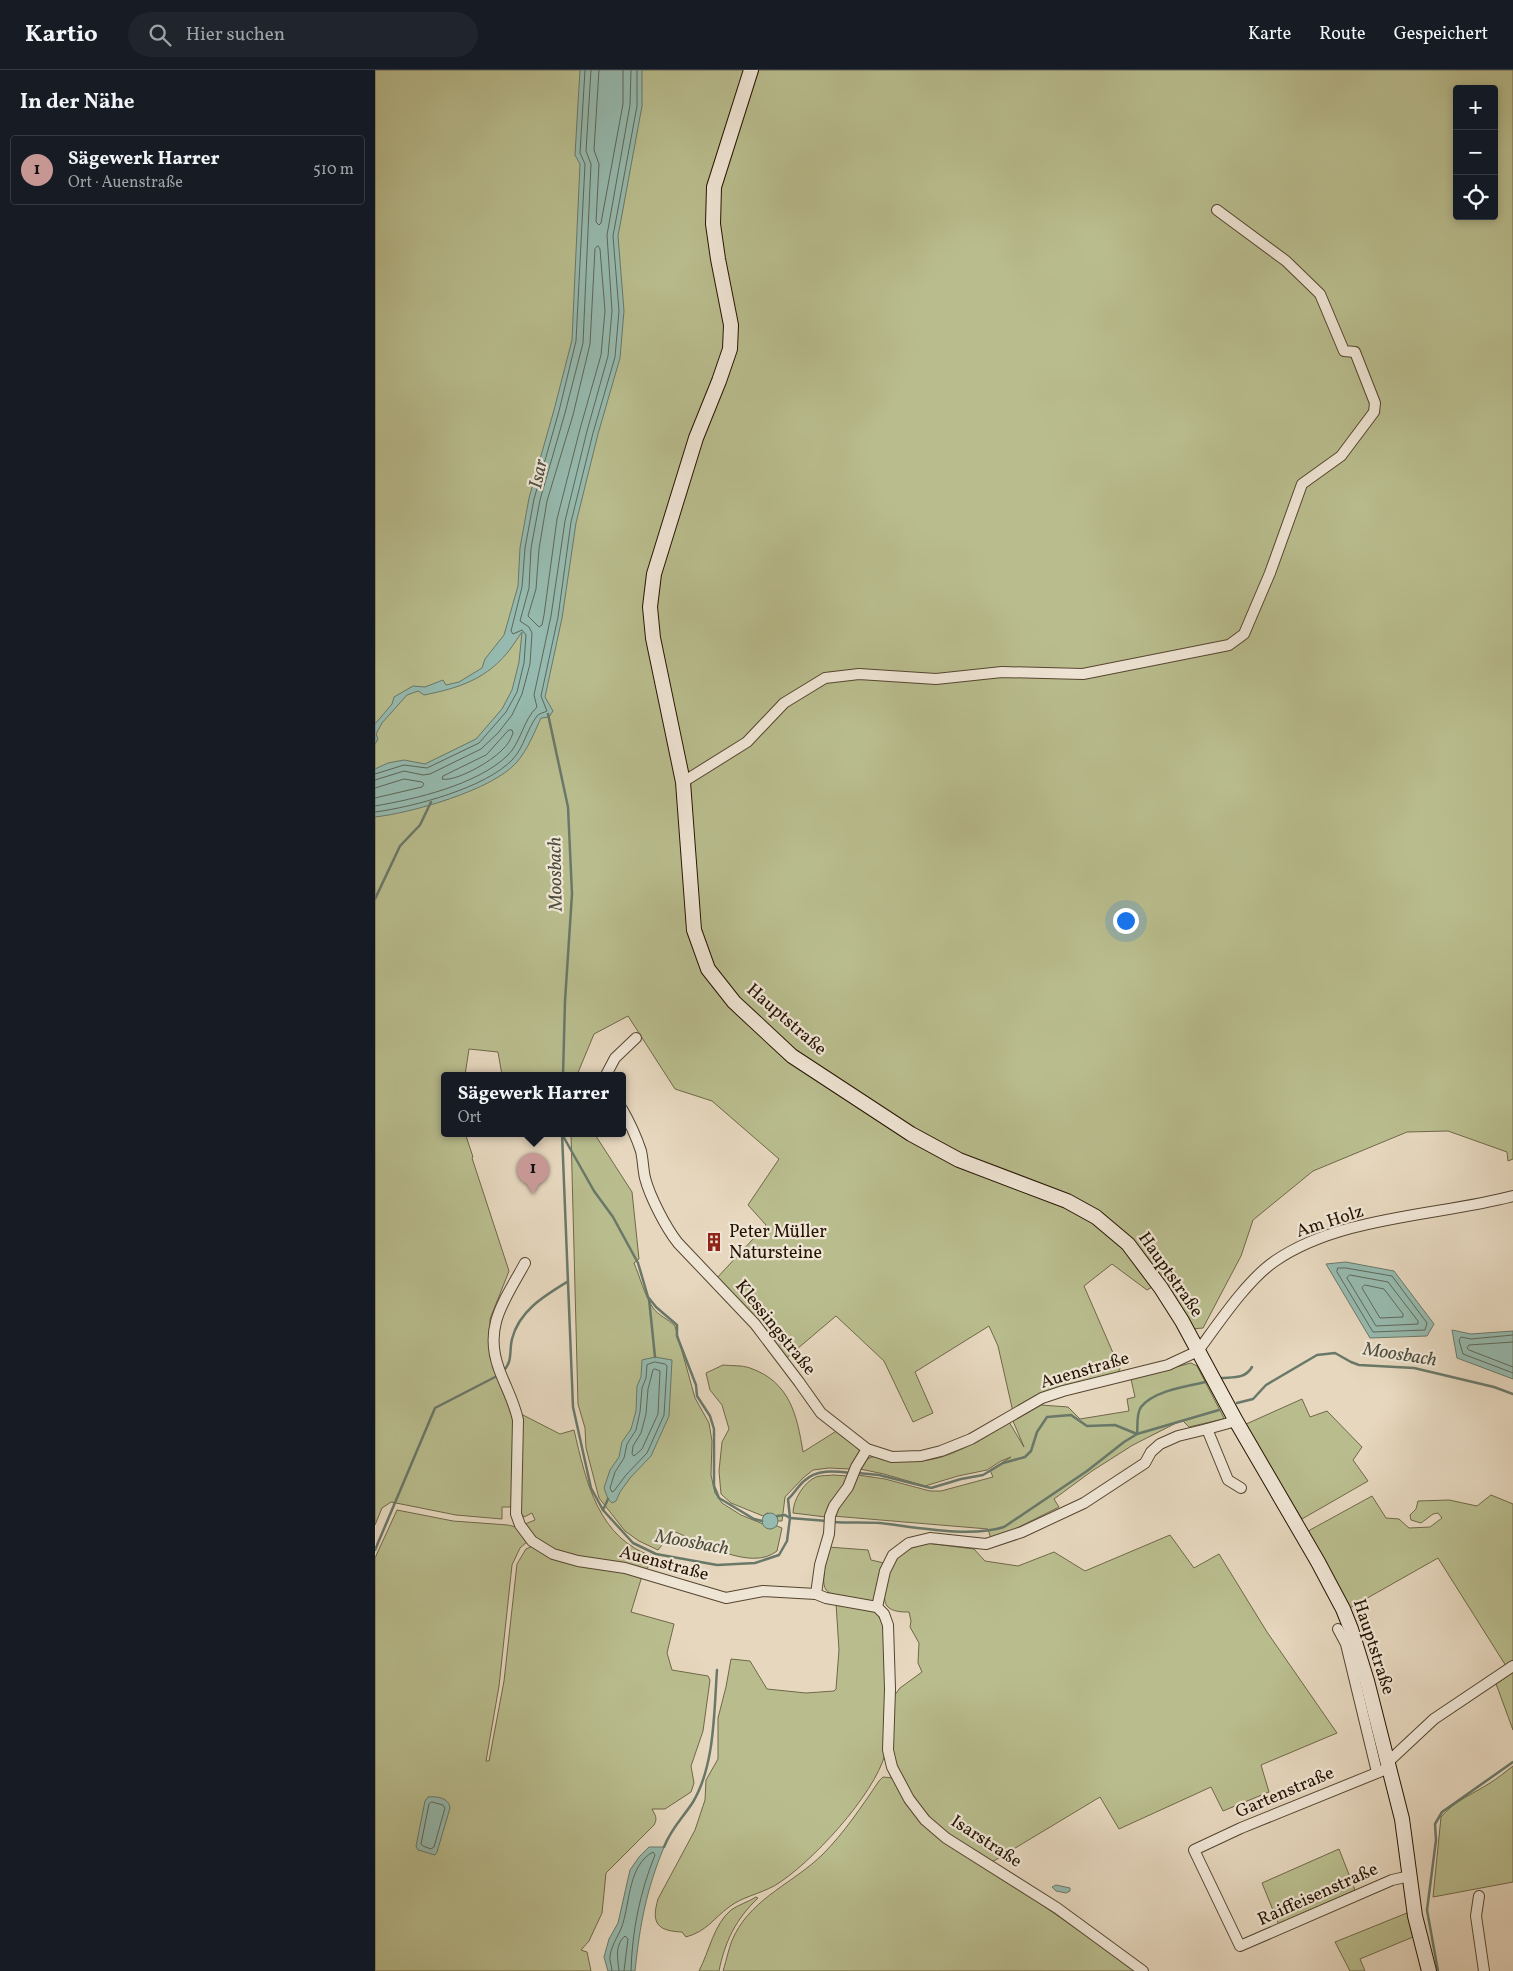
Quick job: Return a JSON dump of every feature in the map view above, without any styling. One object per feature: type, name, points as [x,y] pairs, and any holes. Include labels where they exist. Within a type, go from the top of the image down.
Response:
[{"type":"main road","name":"Hauptstraße","points":[[751,70],[714,187],[713,224],[731,325],[729,349],[719,381],[696,438],[654,574],[650,607],[653,638],[683,782],[694,930],[708,969],[734,1002],[792,1056],[911,1134],[959,1160],[1067,1201],[1096,1218],[1128,1244],[1147,1269],[1182,1322],[1235,1420],[1318,1562],[1343,1609],[1367,1681],[1385,1767],[1402,1819],[1415,1916],[1429,1971]]},
{"type":"street","points":[[683,782],[747,742],[784,702],[825,678],[859,674],[936,679],[1003,672],[1083,674],[1229,645],[1244,634],[1270,572],[1302,484],[1341,456],[1374,412],[1375,403],[1364,369],[1355,352],[1344,351],[1320,294],[1285,261],[1217,210]]},
{"type":"street","points":[[608,1072],[615,1058],[636,1038]]},
{"type":"street","name":"Klessingstraße","points":[[626,1116],[632,1126],[641,1152],[645,1179],[670,1234],[755,1324],[821,1413],[867,1449]]},
{"type":"street","name":"Am Holz","points":[[1198,1351],[1256,1279],[1274,1262],[1305,1244],[1347,1229],[1483,1204],[1513,1196]]},
{"type":"street","name":"Auenstraße","points":[[525,1263],[495,1321],[492,1338],[493,1352],[515,1406],[518,1420],[516,1514],[519,1525],[532,1541],[553,1554],[579,1561],[625,1568],[726,1598],[763,1591],[816,1594]]},
{"type":"street","name":"Auenstraße","points":[[867,1449],[892,1456],[921,1456],[941,1451],[971,1439],[1042,1398],[1168,1365],[1198,1351]]},
{"type":"street","points":[[867,1449],[835,1506],[829,1521],[829,1534],[820,1565],[816,1594],[826,1598],[877,1606],[880,1600],[885,1572],[893,1555],[909,1543],[930,1538],[986,1544],[1022,1532],[1083,1503],[1145,1463],[1151,1452],[1160,1444],[1178,1436],[1207,1430],[1235,1420]]},
{"type":"street","points":[[1207,1430],[1227,1480],[1241,1488]]},
{"type":"street","name":"Isarstraße","points":[[877,1606],[884,1614],[888,1625],[890,1689],[888,1750],[892,1767],[909,1799],[925,1820],[946,1838],[1057,1908],[1143,1971]]},
{"type":"street","points":[[1338,1629],[1346,1644],[1385,1767],[1434,1719],[1513,1666]]},
{"type":"street","name":"Gartenstraße","points":[[1240,1946],[1195,1850],[1241,1828],[1385,1767]]},
{"type":"street","name":"Raiffeisenstraße","points":[[1240,1946],[1392,1880],[1409,1876]]},
{"type":"street","points":[[1479,1896],[1476,1916],[1484,1971]]},
{"type":"green space","points":[[375,70],[1513,70],[1513,1159],[1508,1161],[1507,1152],[1448,1131],[1407,1132],[1313,1171],[1253,1220],[1241,1256],[1203,1328],[1191,1329],[1162,1281],[1147,1290],[1112,1264],[1084,1286],[1120,1369],[1116,1375],[1013,1412],[998,1346],[989,1326],[915,1372],[933,1413],[913,1422],[884,1361],[836,1316],[784,1360],[716,1279],[766,1225],[748,1205],[779,1159],[712,1101],[675,1089],[628,1016],[594,1034],[578,1072],[501,1072],[498,1052],[469,1049],[465,1072],[441,1072],[441,1137],[466,1137],[509,1271],[490,1319],[490,1349],[494,1365],[492,1366],[515,1418],[514,1507],[502,1507],[502,1519],[456,1515],[391,1502],[382,1508],[375,1525]]},
{"type":"green space","points":[[571,1137],[597,1137],[632,1192],[639,1259],[634,1263],[653,1308],[675,1326],[695,1398],[709,1423],[712,1441],[711,1475],[715,1493],[722,1503],[741,1515],[770,1529],[777,1526],[782,1528],[777,1551],[766,1557],[740,1557],[711,1548],[673,1531],[658,1550],[639,1541],[625,1531],[599,1498],[586,1448],[585,1428],[578,1404]]},
{"type":"green space","points":[[1191,1363],[1197,1366],[1223,1419],[1189,1427],[1182,1420],[1133,1445],[1092,1471],[1054,1499],[1059,1507],[1003,1535],[991,1539],[988,1529],[833,1516],[853,1487],[858,1475],[885,1479],[930,1491],[941,1491],[993,1477],[990,1470],[1011,1457],[987,1470],[925,1486],[860,1469],[864,1462],[870,1458],[885,1456],[918,1461],[942,1457],[966,1447],[1009,1422],[1024,1447],[1013,1421],[1041,1405],[1068,1407],[1080,1419],[1129,1411],[1127,1399],[1135,1397],[1131,1379]]},
{"type":"green space","points":[[723,1365],[750,1368],[764,1374],[783,1391],[798,1425],[803,1452],[838,1430],[860,1451],[850,1469],[829,1468],[813,1470],[803,1478],[785,1497],[782,1521],[777,1521],[777,1516],[767,1513],[763,1516],[731,1503],[721,1494],[719,1471],[722,1442],[729,1429],[722,1405],[710,1390],[706,1373]]},
{"type":"green space","points":[[1302,1399],[1310,1417],[1327,1411],[1362,1447],[1353,1460],[1368,1481],[1302,1519],[1244,1425]]},
{"type":"green space","points":[[521,1414],[560,1434],[574,1430],[590,1488],[607,1523],[620,1537],[636,1549],[655,1557],[646,1570],[555,1553],[538,1542],[525,1524],[535,1520],[532,1513],[524,1517],[521,1513]]},
{"type":"green space","points":[[818,1476],[849,1476],[826,1517],[793,1513],[797,1497],[807,1483]]},
{"type":"green space","points":[[1491,1495],[1513,1504],[1513,1662],[1506,1666],[1438,1558],[1348,1609],[1306,1535],[1310,1530],[1372,1496],[1386,1518],[1399,1519],[1409,1528],[1430,1527],[1442,1518],[1438,1513],[1433,1514],[1421,1523],[1411,1520],[1410,1515],[1416,1509],[1418,1501],[1449,1500],[1477,1506]]},
{"type":"green space","points":[[397,1510],[453,1521],[508,1525],[520,1528],[528,1541],[520,1548],[512,1565],[499,1686],[486,1761],[489,1761],[504,1681],[517,1564],[526,1549],[535,1545],[642,1576],[631,1612],[674,1624],[667,1653],[672,1670],[708,1676],[710,1680],[703,1731],[691,1766],[694,1783],[691,1792],[665,1809],[652,1809],[656,1818],[654,1825],[606,1873],[602,1913],[589,1941],[581,1950],[587,1952],[591,1971],[375,1971],[375,1558]]},
{"type":"green space","points":[[1170,1535],[1194,1568],[1219,1554],[1267,1632],[1337,1733],[1261,1765],[1269,1792],[1223,1811],[1211,1787],[1119,1829],[1100,1797],[992,1862],[947,1835],[926,1818],[898,1773],[893,1752],[894,1696],[900,1688],[922,1672],[918,1663],[919,1643],[910,1627],[909,1612],[892,1609],[887,1606],[885,1601],[886,1587],[898,1553],[926,1543],[974,1549],[985,1561],[1018,1566],[1054,1552],[1085,1571]]},
{"type":"green space","points":[[828,1547],[868,1550],[871,1560],[884,1563],[874,1600],[869,1601],[840,1596],[826,1590],[824,1576]]},
{"type":"green space","points":[[836,1603],[873,1610],[883,1626],[885,1637],[885,1754],[879,1770],[869,1789],[839,1827],[822,1846],[789,1876],[774,1886],[734,1904],[723,1911],[705,1928],[693,1934],[686,1937],[682,1932],[667,1930],[658,1924],[656,1920],[656,1907],[658,1899],[695,1830],[705,1800],[706,1780],[718,1759],[718,1718],[731,1659],[750,1661],[767,1689],[806,1693],[834,1691],[836,1689],[839,1650]]},
{"type":"green space","points":[[1513,1670],[1513,1730],[1495,1681]]},
{"type":"green space","points":[[1513,1766],[1513,1882],[1433,1897],[1441,1817],[1458,1802],[1493,1781]]},
{"type":"green space","points":[[883,1777],[893,1778],[909,1804],[989,1868],[1137,1971],[723,1971],[733,1938],[743,1921],[764,1900],[812,1864],[831,1846]]},
{"type":"green space","points":[[1339,1849],[1355,1890],[1279,1925],[1262,1883]]},
{"type":"green space","points":[[756,1897],[758,1898],[743,1914],[728,1940],[719,1971],[699,1971],[716,1930],[725,1916],[734,1908]]},
{"type":"green space","points":[[1407,1913],[1413,1937],[1360,1959],[1365,1971],[1350,1971],[1335,1942]]},
{"type":"water","name":"Isar","points":[[580,70],[642,70],[642,106],[618,236],[624,311],[620,358],[598,434],[576,523],[562,618],[545,697],[553,711],[549,717],[541,718],[528,746],[517,762],[490,782],[471,791],[429,805],[409,811],[375,817],[375,769],[388,763],[404,760],[425,764],[476,739],[502,709],[512,690],[519,662],[522,632],[502,659],[483,675],[449,689],[424,695],[418,691],[407,695],[382,723],[376,734],[378,739],[375,744],[375,724],[392,704],[394,697],[413,686],[425,687],[443,680],[446,685],[459,682],[482,668],[485,659],[504,635],[518,586],[520,548],[529,498],[572,340],[580,164],[575,155]]},
{"type":"water","points":[[1346,1262],[1394,1271],[1434,1324],[1427,1336],[1370,1338],[1326,1264]]},
{"type":"water","points":[[1452,1330],[1471,1334],[1513,1331],[1513,1379],[1457,1358]]},
{"type":"water","points":[[655,1357],[672,1360],[669,1416],[651,1456],[630,1478],[616,1501],[612,1503],[608,1499],[604,1488],[610,1470],[619,1457],[622,1442],[631,1429],[636,1411],[637,1386],[641,1377],[642,1360]]},
{"type":"water","points":[[770,1513],[776,1515],[778,1521],[776,1527],[770,1529],[764,1527],[762,1521],[764,1515]]},
{"type":"water","points":[[428,1797],[439,1797],[445,1800],[450,1808],[435,1855],[418,1850],[416,1846],[425,1801]]},
{"type":"water","points":[[649,1847],[664,1847],[645,1908],[635,1971],[608,1971],[604,1957],[609,1939],[618,1923],[630,1870]]},
{"type":"water","points":[[1056,1885],[1070,1888],[1070,1891],[1066,1893],[1056,1891],[1052,1887]]},
{"type":"waterway","name":"Moosbach","points":[[548,714],[568,807],[572,894],[565,1001],[563,1072]]},
{"type":"waterway","points":[[375,899],[400,846],[420,825],[431,802]]},
{"type":"waterway","name":"Moosbach","points":[[562,1137],[573,1407],[591,1488],[603,1510],[633,1543],[656,1554],[717,1565],[755,1563],[779,1555],[787,1541],[790,1518],[788,1499],[802,1483],[814,1474],[832,1471],[850,1473]]},
{"type":"waterway","name":"Moosbach","points":[[564,1137],[594,1191],[613,1217],[638,1263],[648,1297],[656,1307],[677,1325],[677,1336],[696,1385],[697,1396],[710,1416],[714,1429],[714,1486],[719,1498],[754,1519],[762,1521]]},
{"type":"waterway","points":[[503,1371],[508,1364],[512,1339],[520,1320],[533,1305],[567,1282]]},
{"type":"waterway","points":[[649,1299],[655,1357]]},
{"type":"waterway","name":"Moosbach","points":[[1237,1403],[1253,1399],[1266,1385],[1317,1355],[1335,1353],[1359,1365],[1414,1368],[1494,1387],[1513,1394]]},
{"type":"waterway","points":[[1221,1378],[1246,1374],[1252,1367]]},
{"type":"waterway","points":[[375,1550],[435,1408],[499,1375]]},
{"type":"waterway","points":[[833,1522],[880,1523],[959,1532],[975,1532],[1004,1527],[1087,1471],[1137,1434],[1138,1413],[1146,1401],[1180,1387],[1206,1382]]},
{"type":"waterway","name":"Moosbach","points":[[858,1473],[879,1475],[931,1488],[983,1475],[1003,1463],[1025,1457],[1031,1451],[1037,1432],[1047,1417],[1071,1415],[1087,1426],[1115,1425],[1137,1434],[1219,1410]]},
{"type":"waterway","points":[[603,1510],[608,1499]]},
{"type":"waterway","points":[[777,1516],[785,1515],[790,1518],[827,1521]]},
{"type":"waterway","points":[[664,1847],[674,1828],[693,1802],[706,1772],[714,1720],[717,1670]]},
{"type":"waterway","points":[[1438,1971],[1427,1910],[1436,1840],[1435,1824],[1442,1812],[1513,1762]]},
{"type":"place","name":"Sägewerk Harrer","points":[[533,1194]]},
{"type":"place","name":"Peter Müller Natursteine","points":[[714,1242]]}]
